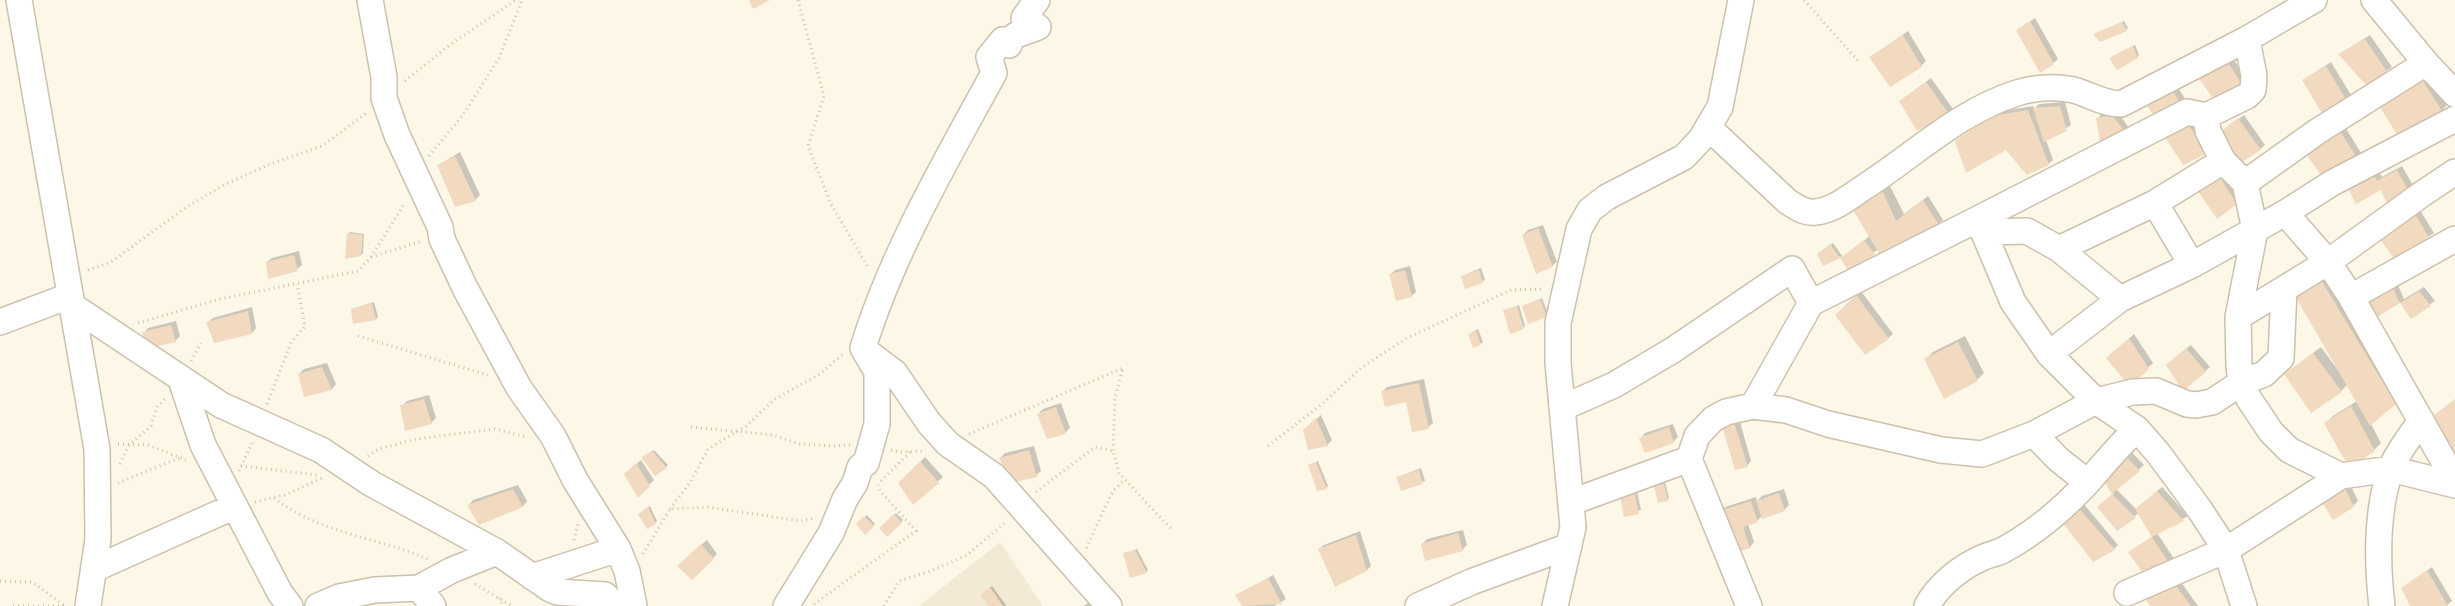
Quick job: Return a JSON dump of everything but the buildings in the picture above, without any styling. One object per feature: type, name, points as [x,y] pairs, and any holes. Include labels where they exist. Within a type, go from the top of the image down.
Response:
[{"type":"street","points":[[19,0],[97,449],[98,539],[88,606]]},
{"type":"street","points":[[370,0],[384,77],[384,98],[397,135],[440,227],[442,239],[465,288],[518,388],[553,436],[575,480],[618,549],[628,578],[634,606]]},
{"type":"street","points":[[786,606],[831,533],[840,510],[855,483],[860,467],[866,463],[877,424],[877,372],[866,338],[924,204],[994,73],[989,57],[1003,40],[1009,45],[1010,40],[1016,35],[1038,28],[1024,18],[1037,0]]},
{"type":"street","points":[[1554,606],[1573,527],[1572,502],[1564,446],[1558,363],[1558,323],[1564,289],[1579,229],[1590,210],[1607,198],[1684,156],[1702,139],[1720,107],[1741,0]]},
{"type":"street","points":[[1708,127],[1788,202],[1801,210],[1813,213],[1833,208],[1906,159],[1952,124],[1994,102],[2019,92],[2060,87],[2111,104],[2120,104],[2247,39],[2289,7],[2314,0]]},
{"type":"street","points":[[2374,0],[2426,63],[2455,94]]},
{"type":"street","points":[[1753,406],[1811,303],[1981,225],[2187,112],[2206,116],[2247,96],[2253,90],[2254,76],[2247,39]]},
{"type":"street","points":[[2245,183],[2318,131],[2426,63]]},
{"type":"street","points":[[2206,116],[2208,131],[2223,161],[2245,183],[2255,230],[2238,317],[2239,366],[2242,383],[2249,399],[2271,432],[2289,450],[2340,476]]},
{"type":"street","points":[[2049,354],[2120,299],[2192,265],[2285,213],[2332,183],[2455,119]]},
{"type":"street","points":[[2059,249],[2155,203],[2223,161]]},
{"type":"street","points":[[2238,317],[2328,262],[2455,172]]},
{"type":"street","points":[[2155,203],[2192,265]]},
{"type":"street","points":[[2285,213],[2328,262],[2421,420],[2455,483]]},
{"type":"street","points":[[1981,225],[2027,231],[2059,249],[2120,299]]},
{"type":"street","points":[[1981,225],[2013,302],[2049,354],[2096,401],[2137,429],[2158,453],[2226,550],[2244,606]]},
{"type":"street","points":[[2350,297],[2455,239]]},
{"type":"street","points":[[1562,408],[1614,385],[1674,350],[1792,269],[1811,303]]},
{"type":"street","points":[[1749,606],[1689,459],[1697,436],[1713,419],[1726,412],[1753,406],[1786,410],[1828,424],[1941,450],[1966,454],[1982,454],[2034,434],[2096,401],[2133,392],[2156,391],[2187,404],[2196,405],[2212,402],[2242,383],[2264,374],[2281,358],[2284,289]]},
{"type":"street","points":[[0,322],[69,293]]},
{"type":"street","points":[[69,293],[108,330],[221,405],[321,450],[372,484],[497,552],[532,577],[558,592],[605,595],[615,606]]},
{"type":"street","points":[[0,310],[27,312]]},
{"type":"street","points":[[866,338],[895,373],[928,423],[948,444],[994,476],[1109,606]]},
{"type":"street","points":[[181,380],[203,445],[280,593],[290,606]]},
{"type":"street","points":[[2382,606],[2379,541],[2382,512],[2391,469],[2421,420]]},
{"type":"street","points":[[1927,606],[1938,588],[1953,576],[1982,558],[2003,550],[2038,528],[2088,482],[2119,445],[2137,429]]},
{"type":"street","points":[[2034,434],[2058,459],[2088,482]]},
{"type":"street","points":[[1572,502],[1689,459]]},
{"type":"street","points":[[2127,594],[2226,550],[2340,476],[2391,469],[2455,483]]},
{"type":"street","points":[[94,569],[230,498]]},
{"type":"street","points":[[1418,606],[1471,582],[1569,546]]},
{"type":"street","points":[[532,577],[618,549]]},
{"type":"street","points":[[318,606],[339,597],[375,590],[426,597],[448,568],[497,552]]},
{"type":"path","points":[[69,293],[188,206],[224,185],[270,164],[322,146],[451,44],[516,0]]},
{"type":"path","points":[[108,330],[220,299],[358,270],[370,257],[391,227],[412,192],[414,169],[436,150],[472,101],[499,58],[522,0]]},
{"type":"path","points":[[798,0],[824,96],[808,146],[831,204],[874,278]]},
{"type":"path","points":[[1804,0],[1859,62]]},
{"type":"path","points":[[370,257],[427,240],[442,239]]},
{"type":"path","points":[[297,284],[305,326],[291,343],[230,498],[274,498],[286,495],[349,468],[379,449],[416,439],[495,429],[532,438],[553,436]]},
{"type":"path","points":[[1268,446],[1322,404],[1361,368],[1407,338],[1511,290],[1564,289]]},
{"type":"path","points":[[358,336],[493,376],[518,388]]},
{"type":"path","points":[[628,578],[670,509],[691,481],[708,449],[746,426],[775,399],[820,374],[866,338]]},
{"type":"path","points":[[869,449],[922,452],[948,444],[1006,417],[1124,368],[1115,398],[1113,451],[1119,473],[1171,529]]},
{"type":"path","points":[[118,471],[129,444],[151,426],[157,407],[181,380]]},
{"type":"path","points":[[691,427],[735,433],[773,435],[800,444],[834,446],[864,443],[869,449],[880,491],[916,531],[812,606]]},
{"type":"path","points":[[884,606],[899,581],[931,571],[967,555],[1022,508],[1039,489],[1067,470],[1095,447],[1113,451]]},
{"type":"path","points":[[115,478],[113,485],[180,458]]},
{"type":"path","points":[[1076,569],[1113,491],[1125,479]]},
{"type":"path","points":[[274,498],[294,513],[324,526],[416,554],[448,568],[512,606]]},
{"type":"path","points":[[670,509],[708,507],[801,522],[840,510]]},
{"type":"path","points":[[0,581],[32,582],[66,606]]},
{"type":"path","points":[[499,598],[503,606]]},
{"type":"path","points":[[13,606],[66,606]]},
{"type":"shaded area","points":[[1000,542],[1043,606],[919,606]]}]
